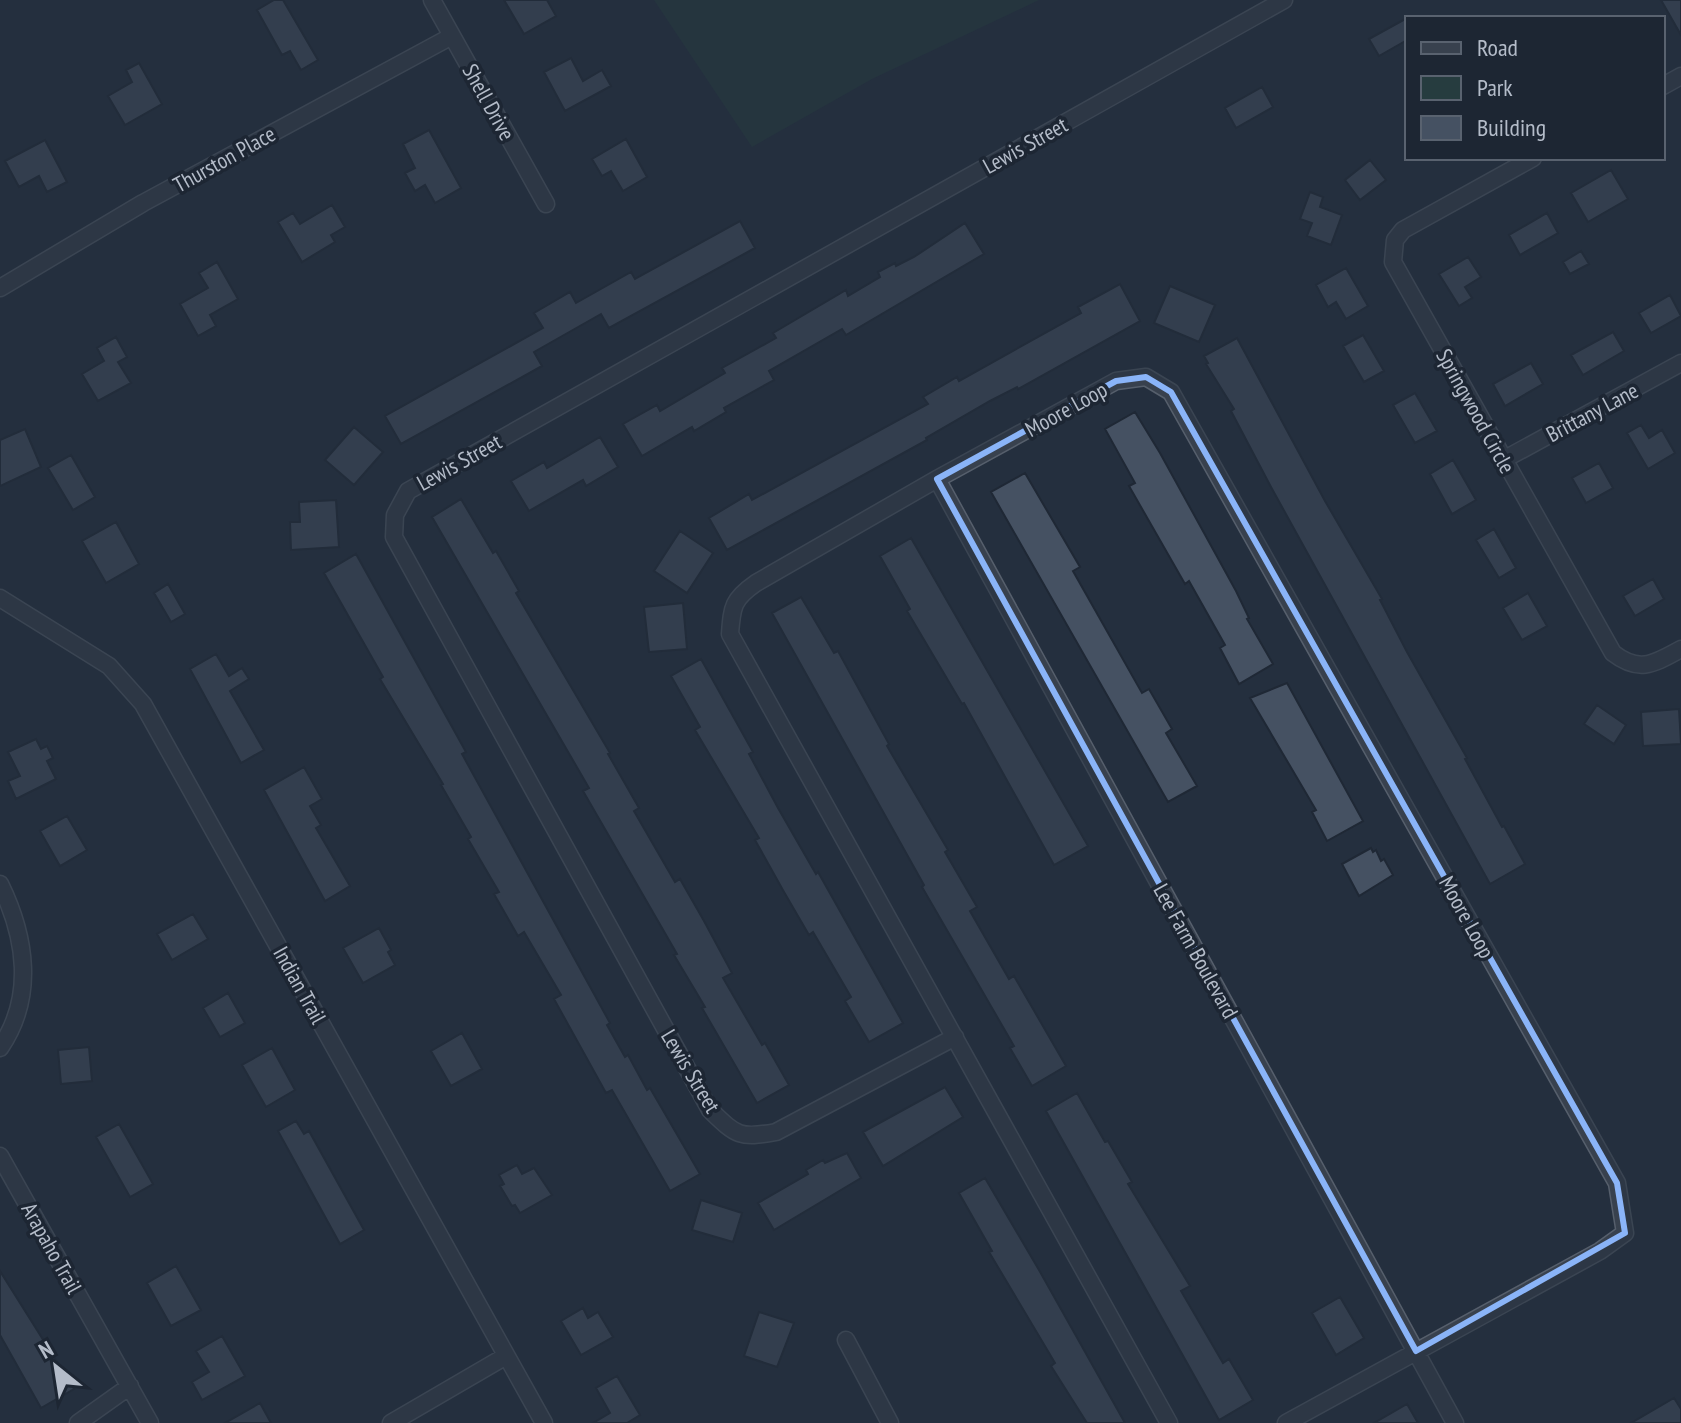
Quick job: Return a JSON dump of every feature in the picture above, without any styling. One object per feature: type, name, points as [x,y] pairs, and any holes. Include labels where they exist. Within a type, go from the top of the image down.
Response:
[{"type":"street","name":"Shell Drive","points":[[432,0],[546,204]]},
{"type":"street","name":"Lewis Street","points":[[955,1037],[776,1132],[749,1137],[730,1129],[710,1110],[394,537],[395,515],[408,491],[1284,0]]},
{"type":"street","name":"Thurston Place","points":[[0,288],[143,203],[452,36]]},
{"type":"street","name":"Springwood Circle","points":[[1529,160],[1403,230],[1395,240],[1393,262],[1613,653],[1638,666],[1653,664],[1681,649]]},
{"type":"street","name":"Brittany Lane","points":[[1503,460],[1681,363]]},
{"type":"street","name":"Moore Loop","points":[[1169,1423],[730,634],[731,614],[739,595],[937,479],[1116,381],[1146,377],[1171,392],[1617,1183],[1625,1233],[1600,1251],[1286,1423]]},
{"type":"street","name":"Lee Farm Boulevard","points":[[937,479],[1455,1423]]},
{"type":"street","name":"Indian Trail","points":[[0,598],[109,666],[143,704],[544,1423]]},
{"type":"street","points":[[0,884],[20,942],[24,979],[19,1009],[0,1048]]},
{"type":"street","name":"Arapaho Trail","points":[[0,1156],[150,1423]]},
{"type":"street","points":[[846,1340],[890,1423]]},
{"type":"street","points":[[391,1423],[506,1356]]},
{"type":"street","points":[[78,1423],[130,1386]]},
{"type":"highlighted area","points":[[1146,377],[1171,392],[1617,1183],[1625,1233],[1416,1351],[937,479],[1116,381]]},
{"type":"green space","points":[[654,0],[1039,0],[872,79],[752,147]]},
{"type":"building","points":[[274,0],[283,0],[318,60],[301,70],[290,51],[282,55],[257,10]]},
{"type":"building","points":[[504,0],[547,0],[556,16],[524,34]]},
{"type":"building","points":[[1661,0],[1681,0],[1681,35]]},
{"type":"building","points":[[1405,19],[1405,41],[1379,56],[1369,39]]},
{"type":"building","points":[[571,58],[583,81],[602,70],[611,86],[565,111],[544,72]]},
{"type":"building","points":[[139,63],[162,104],[125,125],[108,96],[132,82],[126,70]]},
{"type":"building","points":[[1262,87],[1273,107],[1236,128],[1225,108]]},
{"type":"building","points":[[429,130],[461,188],[435,203],[425,185],[415,191],[405,173],[415,168],[403,144]]},
{"type":"building","points":[[626,139],[647,177],[623,191],[611,171],[602,176],[592,159]]},
{"type":"building","points":[[45,140],[67,182],[47,192],[39,176],[19,187],[5,161]]},
{"type":"building","points":[[1370,160],[1386,180],[1360,200],[1345,180]]},
{"type":"building","points":[[1611,170],[1628,199],[1588,222],[1571,193]]},
{"type":"building","points":[[1310,192],[1323,197],[1320,207],[1342,215],[1331,245],[1307,236],[1312,223],[1300,219]]},
{"type":"building","points":[[332,205],[345,227],[331,235],[335,242],[302,262],[278,222],[293,213],[300,224]]},
{"type":"building","points":[[1547,213],[1558,233],[1520,255],[1509,235]]},
{"type":"building","points":[[740,221],[755,248],[609,328],[601,314],[534,352],[542,366],[401,444],[385,416],[543,328],[534,313],[570,292],[576,303],[631,272],[635,279]]},
{"type":"building","points":[[965,223],[984,254],[846,335],[842,329],[769,371],[774,380],[724,408],[726,412],[694,431],[692,427],[642,456],[623,424],[657,405],[660,411],[725,373],[722,368],[776,338],[773,333],[846,290],[848,296],[880,277],[878,272],[914,257]]},
{"type":"building","points":[[1581,251],[1589,264],[1570,274],[1563,262]]},
{"type":"building","points":[[1468,257],[1481,277],[1465,287],[1472,298],[1459,306],[1439,274]]},
{"type":"building","points":[[217,262],[238,299],[210,315],[216,326],[198,336],[180,304],[208,288],[199,273]]},
{"type":"building","points":[[1346,268],[1368,306],[1346,319],[1336,302],[1328,307],[1316,285]]},
{"type":"building","points":[[1120,284],[1140,321],[1018,389],[990,401],[927,440],[727,550],[709,518],[749,494],[752,500],[928,404],[923,397],[957,377],[959,381],[1081,313],[1078,307]]},
{"type":"building","points":[[1170,286],[1215,305],[1199,342],[1154,323]]},
{"type":"building","points":[[1670,295],[1681,316],[1651,333],[1639,313]]},
{"type":"building","points":[[1613,332],[1624,351],[1583,375],[1571,355]]},
{"type":"building","points":[[1363,335],[1384,371],[1364,382],[1343,346]]},
{"type":"building","points":[[116,337],[127,357],[118,362],[131,383],[98,401],[82,374],[104,361],[97,348]]},
{"type":"building","points":[[1237,338],[1382,599],[1407,652],[1502,827],[1525,864],[1490,884],[1271,487],[1231,411],[1234,409],[1206,364],[1204,356]]},
{"type":"building","points":[[1531,363],[1543,384],[1505,406],[1493,384]]},
{"type":"building","points":[[1415,393],[1437,431],[1415,443],[1393,405]]},
{"type":"building","points":[[1135,412],[1236,591],[1247,619],[1273,664],[1239,684],[1220,648],[1225,645],[1189,581],[1185,584],[1129,486],[1135,483],[1105,429]]},
{"type":"building","points":[[1641,425],[1649,438],[1662,430],[1675,453],[1648,469],[1627,433]]},
{"type":"building","points":[[354,427],[383,452],[354,485],[325,460]]},
{"type":"building","points":[[25,429],[41,467],[0,486],[0,440]]},
{"type":"building","points":[[600,437],[618,467],[586,486],[583,480],[529,511],[511,481],[544,462],[547,468]]},
{"type":"building","points":[[71,455],[95,497],[73,510],[48,468]]},
{"type":"building","points":[[1453,460],[1476,500],[1452,514],[1430,474]]},
{"type":"building","points":[[1599,463],[1613,488],[1586,503],[1572,478]]},
{"type":"building","points":[[1025,473],[1080,567],[1073,571],[1142,693],[1149,689],[1172,729],[1166,733],[1197,786],[1168,802],[991,492]]},
{"type":"building","points":[[461,499],[493,553],[496,551],[519,591],[516,593],[610,753],[639,808],[634,811],[675,882],[680,879],[732,973],[723,978],[789,1085],[757,1103],[702,1008],[705,1007],[674,955],[677,954],[583,791],[589,788],[432,517]]},
{"type":"building","points":[[336,500],[339,547],[291,550],[290,522],[300,522],[299,502]]},
{"type":"building","points":[[116,522],[139,564],[106,583],[82,541]]},
{"type":"building","points":[[1494,529],[1516,568],[1499,578],[1476,540]]},
{"type":"building","points":[[680,531],[713,553],[687,593],[654,571]]},
{"type":"building","points":[[911,538],[1088,846],[1054,865],[964,703],[907,611],[910,609],[880,556]]},
{"type":"building","points":[[356,554],[466,752],[462,754],[610,1023],[607,1025],[647,1090],[650,1088],[700,1174],[670,1191],[612,1090],[606,1093],[554,999],[561,995],[524,932],[518,936],[494,894],[499,892],[468,839],[471,837],[443,784],[380,679],[383,677],[324,573]]},
{"type":"building","points":[[1653,579],[1664,599],[1635,616],[1623,596]]},
{"type":"building","points":[[168,584],[185,614],[171,622],[154,593]]},
{"type":"building","points":[[1528,593],[1547,626],[1522,640],[1503,608]]},
{"type":"building","points":[[801,597],[834,653],[838,651],[889,744],[887,746],[948,850],[945,852],[977,907],[970,911],[1009,979],[1014,976],[1066,1066],[1032,1086],[1010,1048],[1014,1046],[922,887],[924,885],[772,613]]},
{"type":"building","points":[[683,603],[687,649],[649,652],[644,607]]},
{"type":"building","points":[[216,654],[229,676],[242,668],[249,679],[230,691],[264,750],[241,763],[190,669]]},
{"type":"building","points":[[701,659],[753,752],[749,754],[778,808],[816,874],[818,872],[903,1023],[869,1042],[845,1001],[851,997],[813,932],[809,935],[784,892],[755,840],[759,838],[695,730],[700,727],[671,676]]},
{"type":"building","points":[[1287,683],[1363,821],[1327,841],[1312,812],[1316,810],[1250,698]]},
{"type":"building","points":[[1597,705],[1626,725],[1614,744],[1584,724]]},
{"type":"building","points":[[1679,709],[1681,744],[1643,746],[1641,712]]},
{"type":"building","points":[[36,739],[41,749],[47,746],[53,758],[47,761],[56,779],[16,799],[8,781],[20,776],[8,752]]},
{"type":"building","points":[[304,767],[322,799],[310,806],[321,825],[316,828],[350,886],[325,901],[264,790]]},
{"type":"building","points":[[67,816],[87,850],[60,866],[40,831]]},
{"type":"building","points":[[1371,848],[1373,852],[1376,850],[1381,861],[1384,859],[1393,875],[1359,896],[1342,864]]},
{"type":"building","points":[[193,914],[208,939],[172,960],[157,934]]},
{"type":"building","points":[[379,928],[395,965],[363,983],[343,948]]},
{"type":"building","points":[[228,993],[245,1023],[220,1037],[203,1008]]},
{"type":"building","points":[[462,1033],[482,1069],[451,1086],[431,1051]]},
{"type":"building","points":[[89,1047],[92,1081],[61,1084],[58,1050]]},
{"type":"building","points":[[272,1048],[295,1090],[266,1107],[242,1065]]},
{"type":"building","points":[[945,1087],[963,1117],[883,1166],[863,1132]]},
{"type":"building","points":[[1077,1093],[1105,1142],[1108,1141],[1132,1182],[1128,1184],[1190,1286],[1181,1291],[1223,1363],[1229,1359],[1253,1400],[1219,1420],[1046,1111]]},
{"type":"building","points":[[296,1121],[304,1134],[309,1131],[364,1230],[340,1244],[278,1131]]},
{"type":"building","points":[[119,1124],[153,1184],[130,1197],[96,1137]]},
{"type":"building","points":[[847,1153],[861,1178],[774,1230],[758,1203],[808,1174],[806,1170],[823,1160],[825,1163]]},
{"type":"building","points":[[517,1165],[522,1174],[534,1168],[552,1195],[520,1213],[500,1186],[504,1184],[499,1175]]},
{"type":"building","points":[[985,1178],[1125,1423],[1087,1423],[1051,1366],[1055,1363],[989,1252],[992,1251],[959,1193]]},
{"type":"building","points":[[701,1200],[742,1213],[733,1242],[692,1230]]},
{"type":"building","points":[[176,1266],[201,1310],[171,1326],[147,1283]]},
{"type":"building","points":[[0,1271],[74,1389],[41,1408],[0,1335]]},
{"type":"building","points":[[1340,1297],[1364,1338],[1336,1355],[1312,1313]]},
{"type":"building","points":[[583,1308],[588,1318],[598,1312],[613,1337],[581,1355],[561,1321]]},
{"type":"building","points":[[759,1312],[794,1323],[777,1367],[744,1356]]},
{"type":"building","points":[[222,1336],[245,1376],[202,1400],[192,1382],[209,1372],[196,1351]]},
{"type":"building","points":[[617,1376],[640,1415],[627,1423],[593,1423],[610,1413],[596,1388]]},
{"type":"building","points":[[1674,1398],[1681,1409],[1681,1423],[1631,1423]]},
{"type":"building","points":[[260,1403],[271,1423],[225,1423]]},
{"type":"building","points":[[1407,1404],[1418,1423],[1374,1423]]}]
